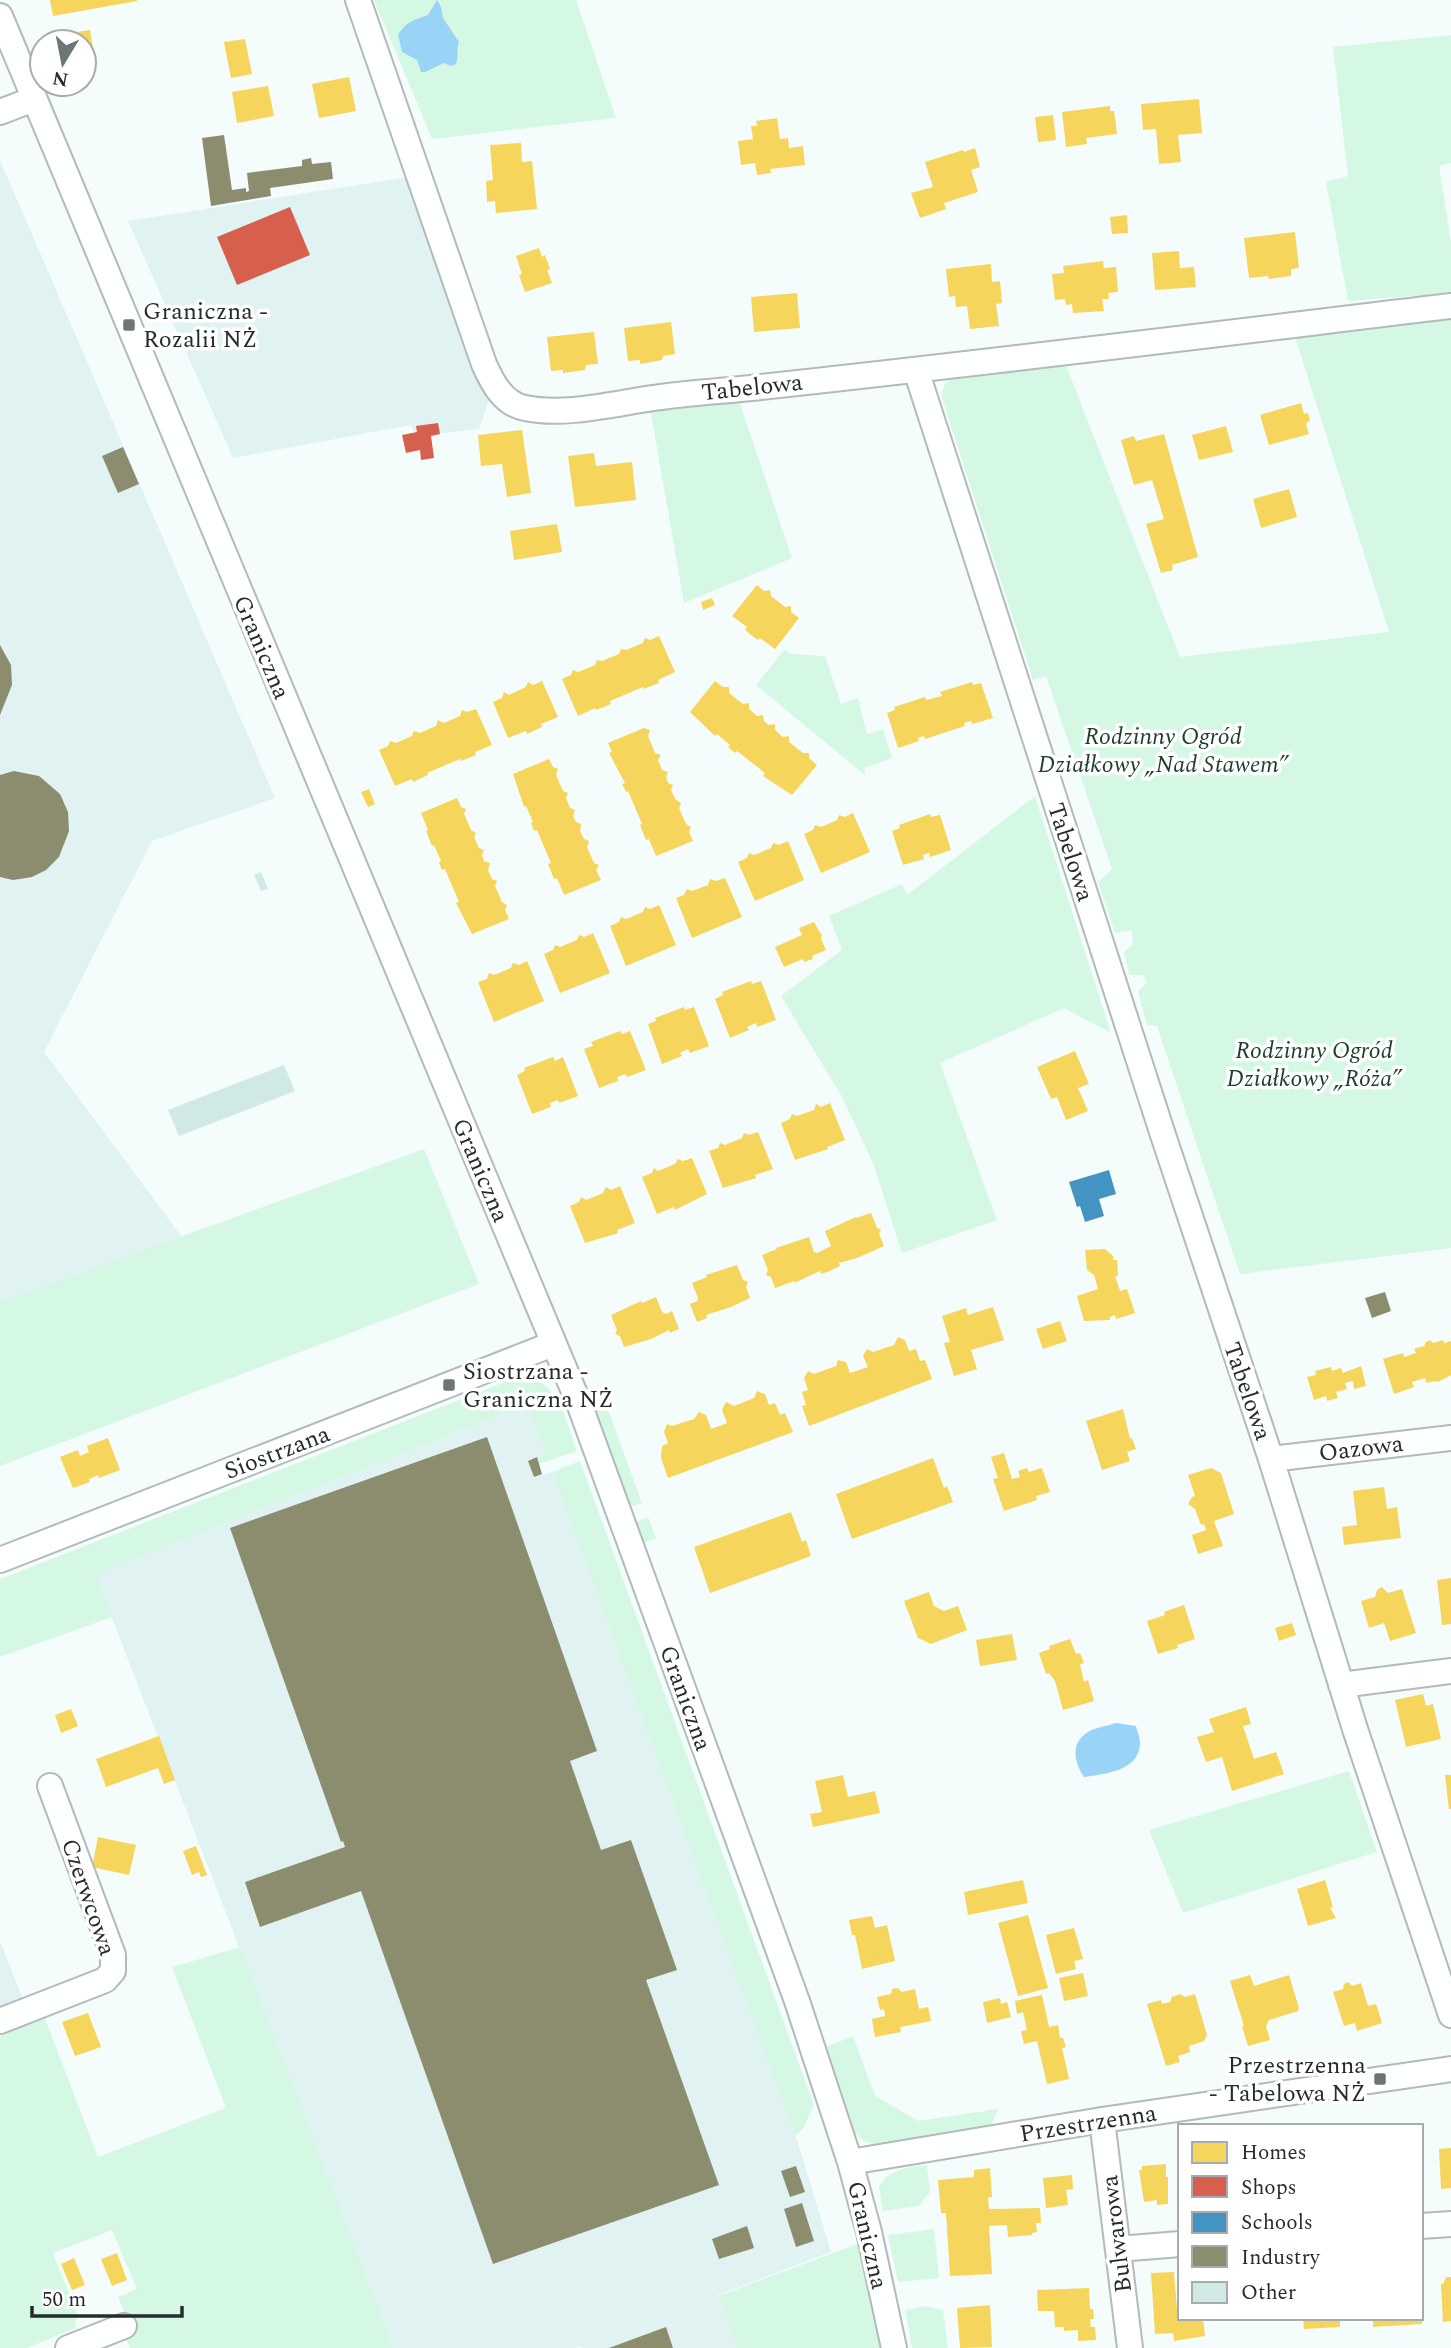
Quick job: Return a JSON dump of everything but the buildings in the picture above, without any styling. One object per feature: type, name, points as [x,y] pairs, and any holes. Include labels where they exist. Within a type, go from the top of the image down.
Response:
[{"type":"street","name":"Tabelowa","points":[[358,0],[484,363],[491,380],[508,401],[520,408],[551,412],[661,397],[916,370],[1154,1110],[1271,1459],[1341,1685],[1451,2015]]},
{"type":"street","name":"Graniczna","points":[[0,16],[580,1406],[797,2001],[850,2162],[869,2232],[894,2348]]},
{"type":"street","points":[[0,112],[34,99]]},
{"type":"street","points":[[916,370],[1451,306]]},
{"type":"street","name":"Siostrzana","points":[[0,1560],[553,1344]]},
{"type":"street","name":"Oazowa","points":[[1271,1459],[1451,1438]]},
{"type":"street","points":[[1341,1685],[1451,1671]]},
{"type":"street","name":"Czerwcowa","points":[[0,2021],[105,1980],[113,1971],[113,1955],[50,1786]]},
{"type":"street","name":"Przestrzenna","points":[[850,2162],[1102,2120],[1451,2069]]},
{"type":"street","name":"Bulwarowa","points":[[1102,2120],[1129,2348]]},
{"type":"street","points":[[1423,2226],[1451,2224]]},
{"type":"street","points":[[1118,2249],[1178,2244]]},
{"type":"street","points":[[68,2348],[124,2326]]},
{"type":"shaded area","points":[[0,160],[275,798],[152,841],[44,1052],[182,1237],[0,1303]]},
{"type":"shaded area","points":[[408,177],[489,399],[479,429],[416,436],[411,425],[233,458],[128,221]]},
{"type":"shaded area","points":[[528,1405],[545,1454],[528,1461],[534,1477],[552,1472],[799,2146],[831,2252],[718,2295],[737,2348],[394,2348],[95,1574]]},
{"type":"shaded area","points":[[0,1941],[23,1999],[0,2008]]},
{"type":"green space","points":[[374,0],[576,0],[616,118],[432,139]]},
{"type":"green space","points":[[1451,35],[1451,163],[1439,166],[1451,243],[1451,293],[1348,301],[1326,182],[1348,176],[1333,47]]},
{"type":"green space","points":[[1451,316],[1451,1248],[1240,1274],[1157,1026],[1147,1025],[1138,992],[1147,982],[1143,975],[1129,975],[1124,952],[1133,944],[1132,930],[1115,933],[1098,882],[1112,869],[1046,676],[1033,680],[941,395],[945,384],[952,378],[1065,363],[1180,657],[1389,632],[1294,334]]},
{"type":"green space","points":[[738,398],[792,558],[684,603],[650,408]]},
{"type":"green space","points":[[785,649],[791,654],[825,656],[841,704],[858,698],[867,734],[883,729],[892,758],[864,768],[866,776],[756,685]]},
{"type":"green space","points":[[1035,796],[1111,1033],[1064,1008],[940,1063],[997,1220],[902,1253],[873,1163],[841,1095],[781,996],[842,950],[829,916],[902,884],[907,895]]},
{"type":"green space","points":[[424,1149],[479,1284],[0,1466],[0,1302]]},
{"type":"green space","points":[[518,1377],[532,1379],[552,1392],[564,1413],[577,1451],[539,1464],[537,1457],[545,1454],[527,1405],[96,1574],[112,1617],[0,1657],[0,1579]]},
{"type":"green space","points":[[592,1408],[609,1412],[642,1503],[633,1506],[627,1504]]},
{"type":"green space","points":[[580,1461],[814,2105],[803,2129],[795,2136],[552,1472]]},
{"type":"green space","points":[[648,1517],[656,1538],[643,1543],[635,1527],[638,1521]]},
{"type":"green space","points":[[1349,1771],[1377,1852],[1183,1913],[1149,1830]]},
{"type":"green space","points":[[240,1947],[394,2348],[130,2348],[125,2337],[133,2334],[118,2297],[137,2289],[112,2230],[53,2253],[77,2313],[75,2328],[27,2348],[0,2348],[0,2036],[44,2016],[98,2157],[226,2108],[172,1967]]},
{"type":"green space","points":[[853,2036],[875,2096],[918,2121],[998,2109],[991,2126],[878,2144],[862,2139],[854,2132],[826,2047]]},
{"type":"green space","points":[[927,2165],[930,2192],[919,2206],[883,2211],[879,2187],[883,2181],[893,2172]]},
{"type":"green space","points":[[934,2229],[939,2278],[898,2282],[888,2235]]},
{"type":"green space","points":[[860,2243],[881,2348],[737,2348],[718,2296]]},
{"type":"green space","points":[[925,2306],[943,2310],[948,2348],[912,2348],[905,2310]]},
{"type":"water","points":[[437,0],[443,18],[459,42],[457,61],[451,66],[444,63],[421,72],[417,60],[402,52],[398,35],[407,24],[428,15]]},
{"type":"water","points":[[1116,1723],[1136,1726],[1140,1741],[1134,1760],[1120,1769],[1084,1777],[1076,1759],[1078,1742],[1091,1730]]},
{"type":"place","name":"Graniczna - Rozalii NŻ","points":[[129,325]]},
{"type":"place","name":"Siostrzana - Graniczna NŻ","points":[[449,1385]]},
{"type":"place","name":"Przestrzenna - Tabelowa NŻ","points":[[1380,2079]]},
{"type":"park label","name":"Rodzinny Ogród Działkowy „Nad Stawem”","points":[[1163,750]]},
{"type":"park label","name":"Rodzinny Ogród Działkowy „Róża”","points":[[1314,1064]]}]
